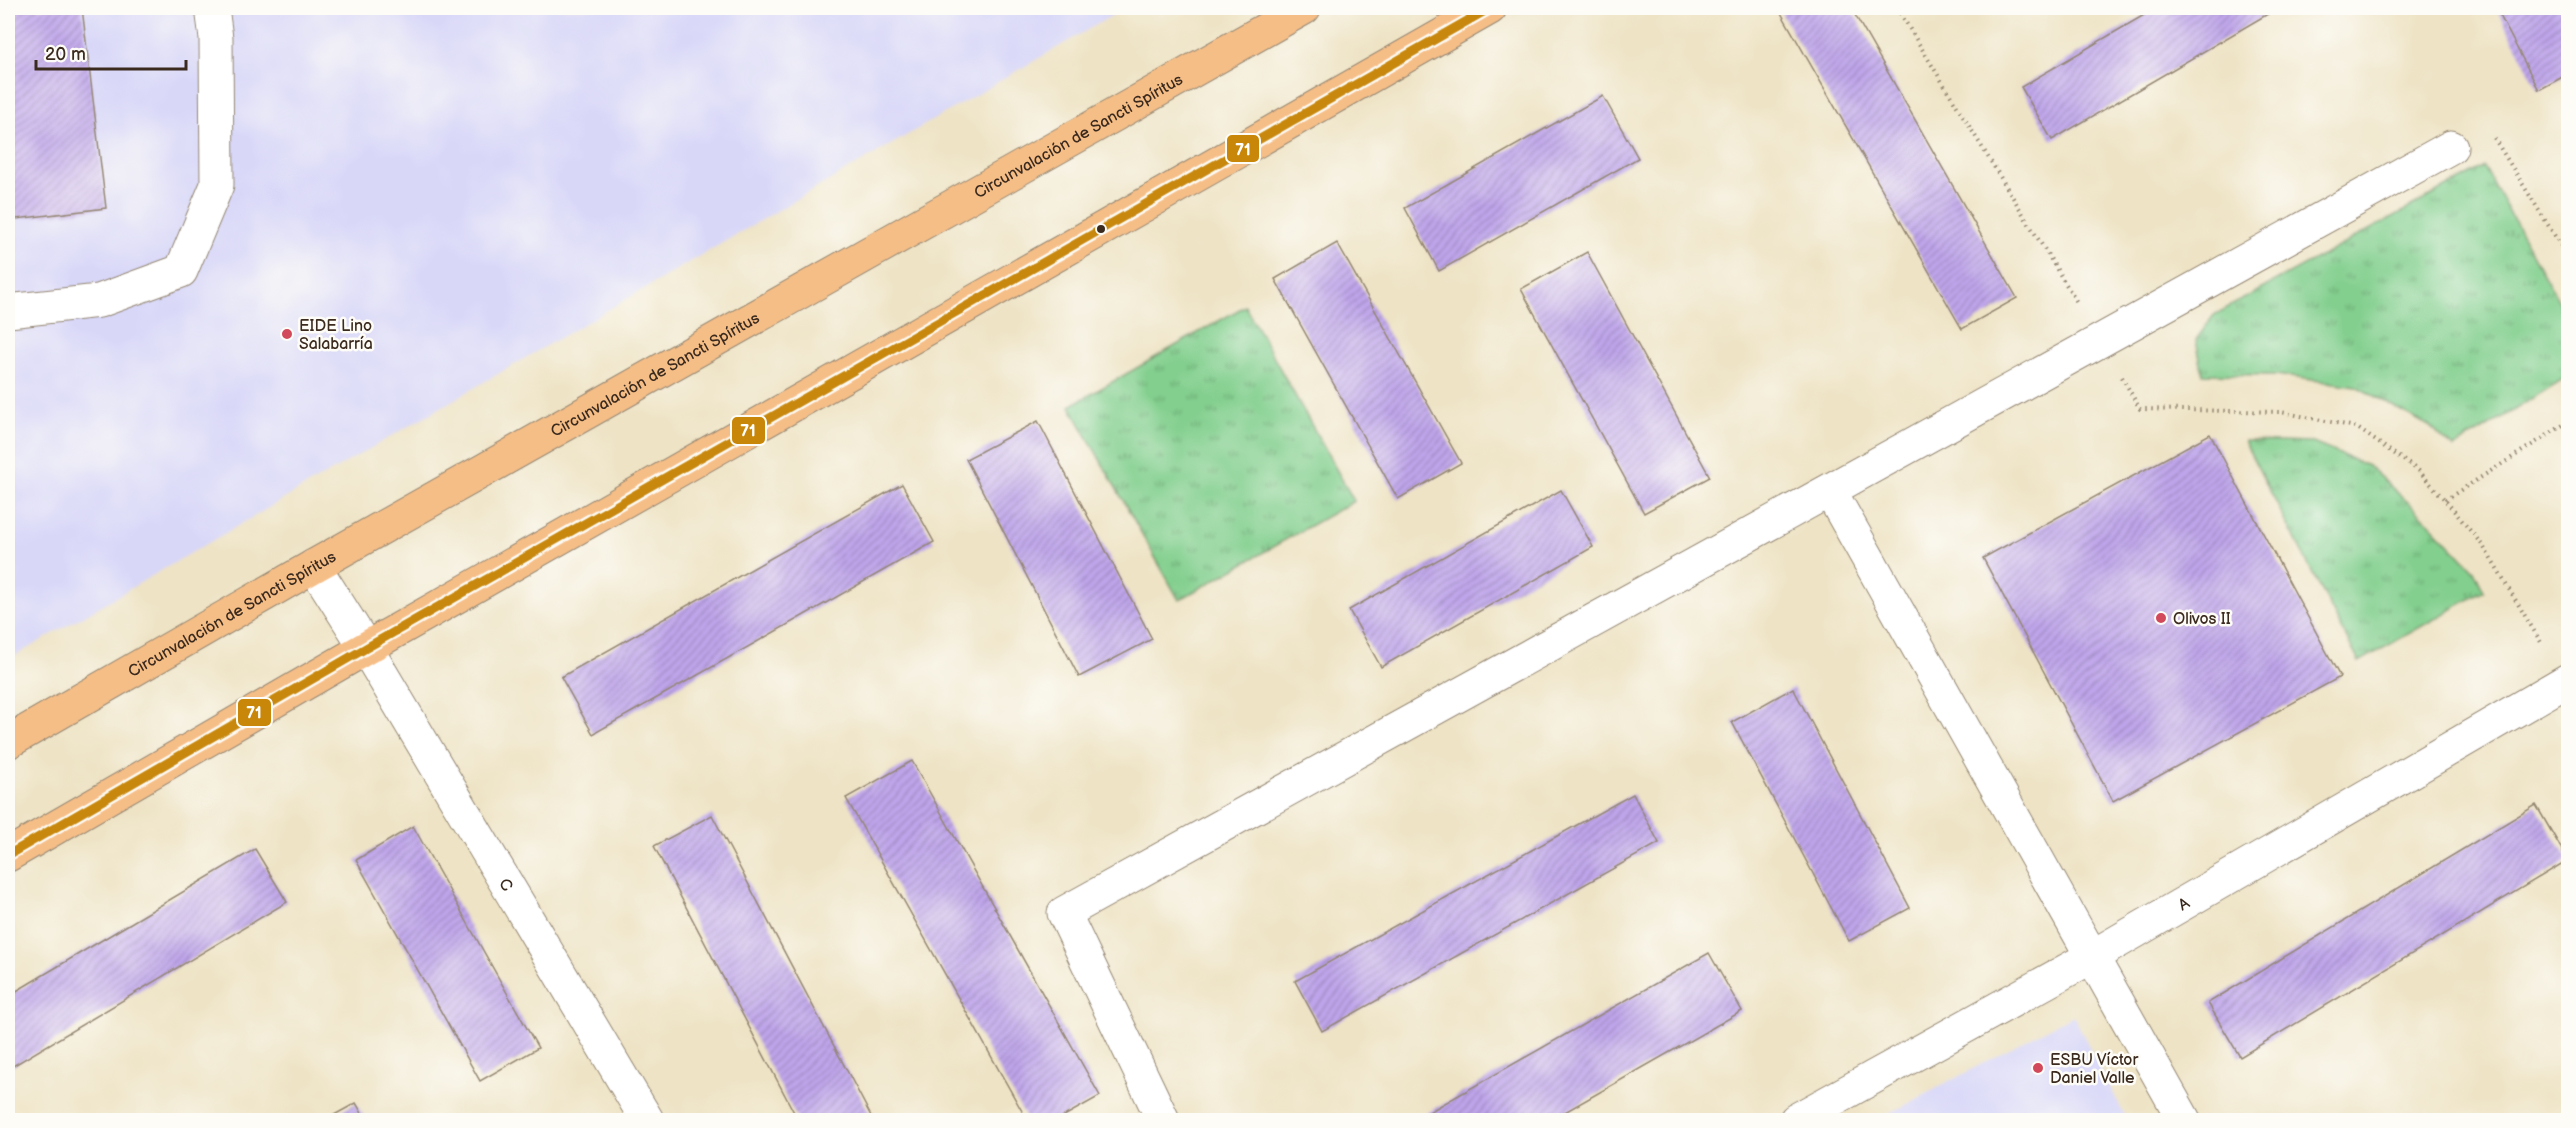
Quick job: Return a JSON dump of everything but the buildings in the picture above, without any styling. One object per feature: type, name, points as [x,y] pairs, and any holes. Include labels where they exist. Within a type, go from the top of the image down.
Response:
[{"type":"highway","name":"Circunvalación de Sancti Spíritus","points":[[8,742],[314,566],[1304,8]]},
{"type":"highway","points":[[8,855],[366,648],[1490,8]]},
{"type":"street","points":[[8,311],[99,301],[182,272],[217,185],[216,38],[212,8]]},
{"type":"street","points":[[1163,1120],[1064,913],[2451,147]]},
{"type":"street","points":[[1830,491],[2184,1120]]},
{"type":"street","name":"C","points":[[314,566],[366,648],[647,1120]]},
{"type":"street","name":"A","points":[[1796,1120],[2093,956],[2565,682]]},
{"type":"path","points":[[1897,8],[2101,341],[2140,409],[2281,412],[2356,428],[2419,471],[2483,546],[2565,682]]},
{"type":"path","points":[[2451,147],[2486,125],[2568,257]]},
{"type":"path","points":[[2445,500],[2568,422]]},
{"type":"shaded area","name":"EIDE Lino Salabarría","points":[[8,8],[1125,8],[8,660]]},
{"type":"shaded area","name":"ESBU Víctor Daniel Valle","points":[[2073,1015],[2127,1120],[1878,1120]]},
{"type":"green space","points":[[2484,167],[2568,318],[2568,376],[2454,448],[2429,426],[2356,386],[2276,375],[2203,374],[2196,340],[2214,315]]},
{"type":"green space","points":[[1245,306],[1354,501],[1179,600],[1070,406]]},
{"type":"green space","points":[[2244,441],[2313,443],[2368,466],[2422,515],[2474,570],[2484,591],[2359,662]]},
{"type":"transit line","name":"71","points":[[8,855],[366,648],[1490,8]]},
{"type":"place","name":"EIDE Lino Salabarría","points":[[287,334]]},
{"type":"place","name":"Olivos II","points":[[2161,618]]},
{"type":"place","name":"ESBU Víctor Daniel Valle","points":[[2038,1068]]}]
